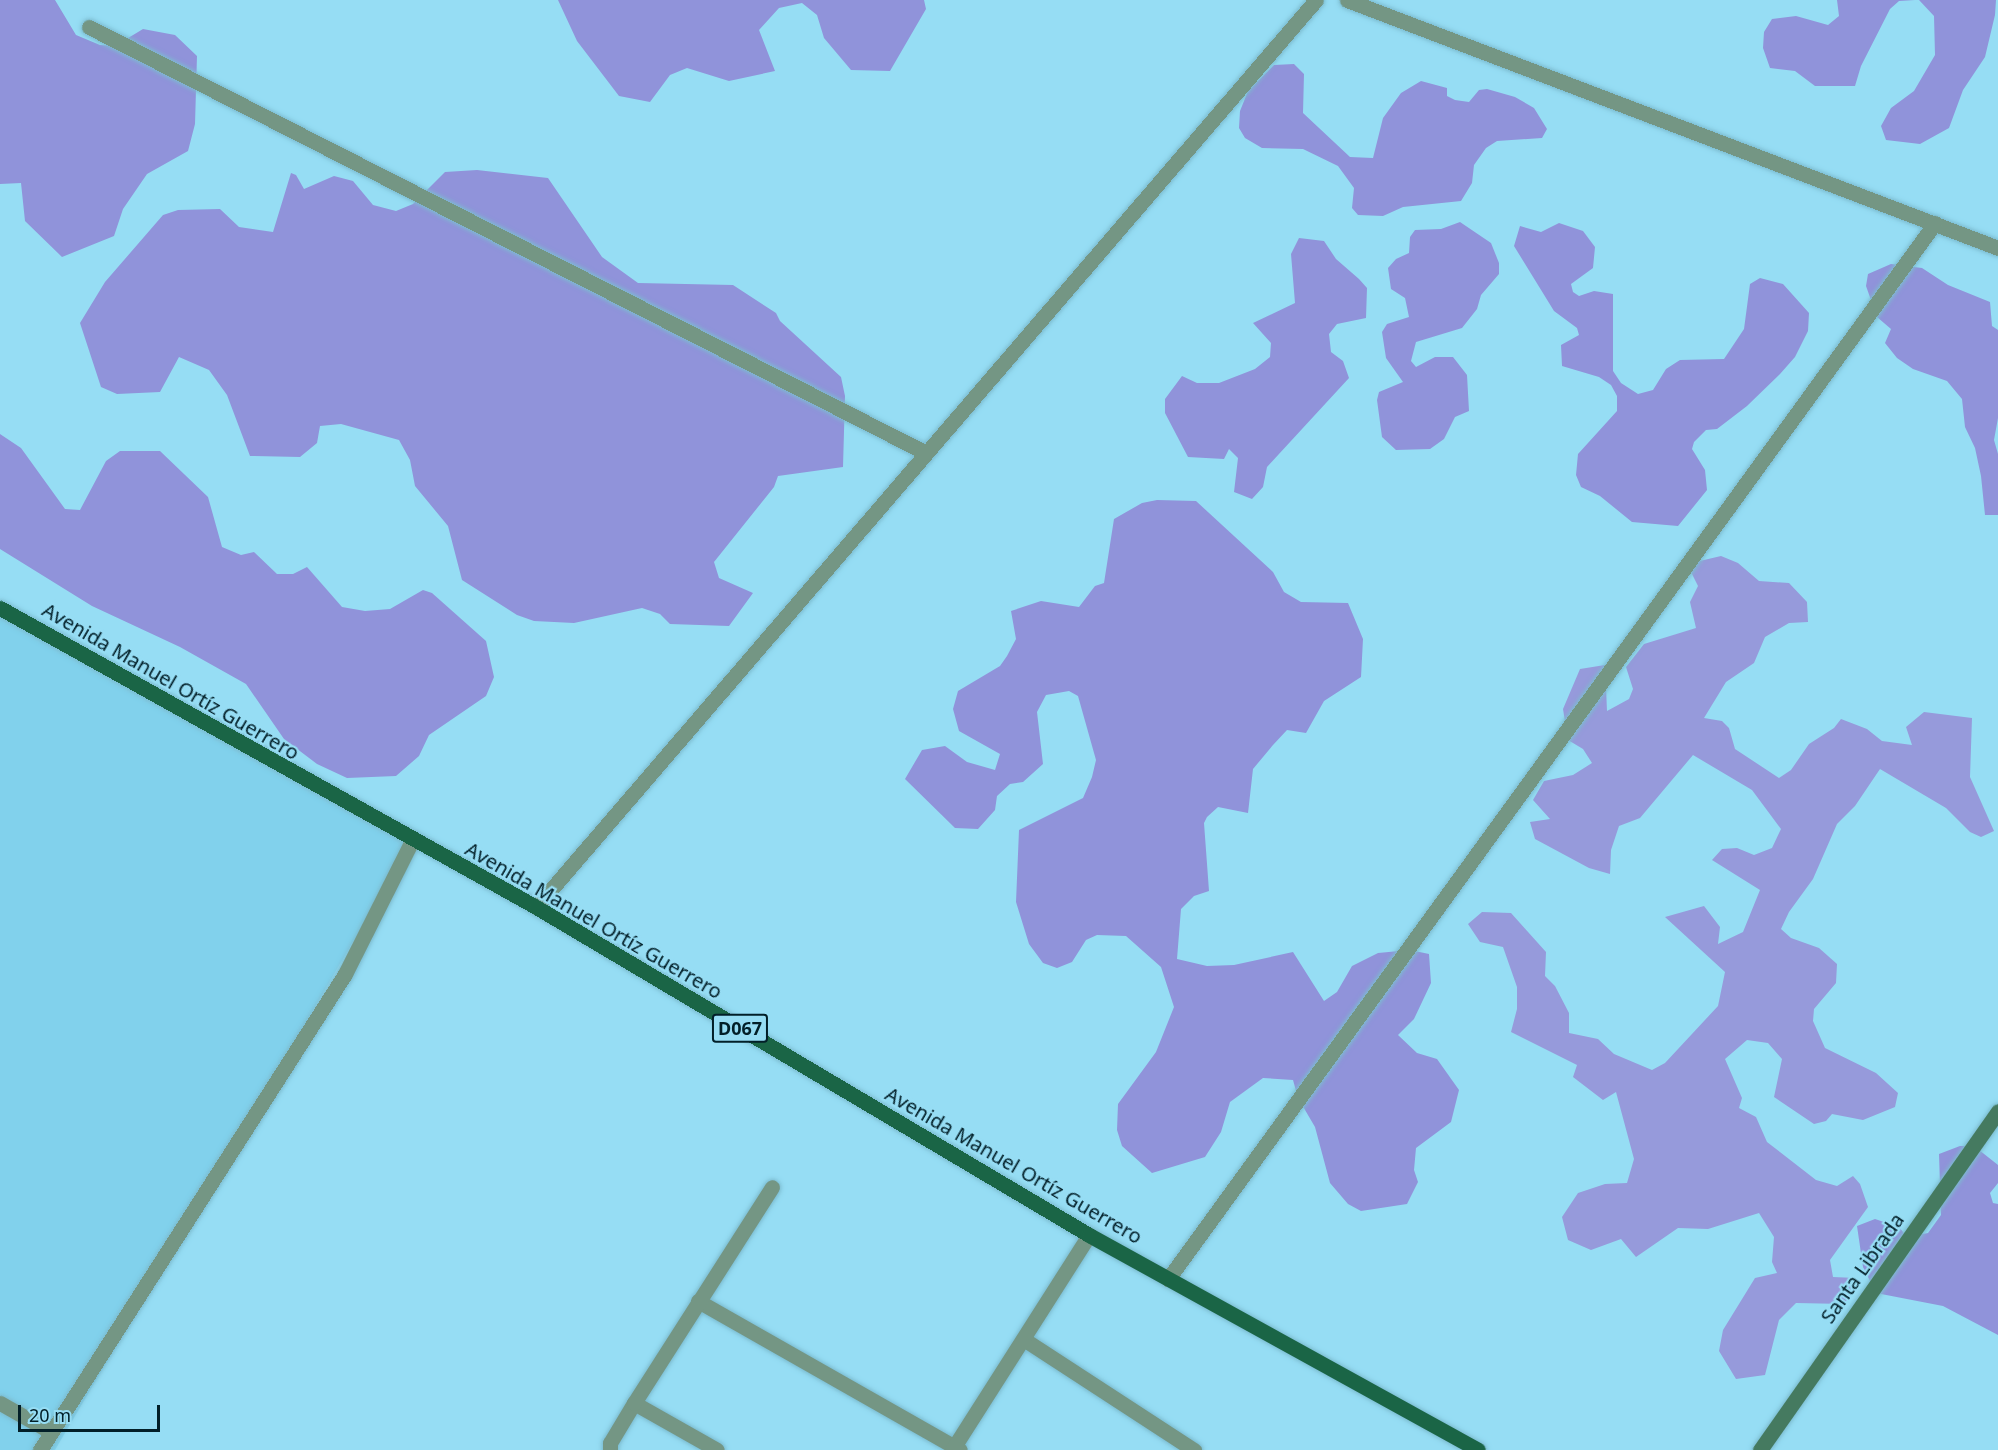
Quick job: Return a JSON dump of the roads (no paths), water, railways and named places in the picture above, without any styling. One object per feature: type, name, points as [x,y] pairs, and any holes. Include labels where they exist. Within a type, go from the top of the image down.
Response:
[{"type":"main road","name":"Avenida Manuel Ortíz Guerrero","points":[[0,608],[412,841],[536,907],[1089,1235],[1478,1450]]},
{"type":"street","points":[[536,907],[1316,0]]},
{"type":"street","points":[[1347,0],[1998,248]]},
{"type":"street","points":[[89,27],[926,453]]},
{"type":"street","points":[[1168,1279],[1935,223]]},
{"type":"street","points":[[40,1450],[345,974],[412,841]]},
{"type":"street","name":"Santa Librada","points":[[1760,1450],[1998,1111]]},
{"type":"street","points":[[610,1450],[610,1443],[634,1403],[772,1187]]},
{"type":"street","points":[[698,1301],[955,1449],[1089,1235]]},
{"type":"street","points":[[1025,1340],[1194,1450]]},
{"type":"street","points":[[0,1402],[51,1432]]},
{"type":"street","points":[[634,1403],[717,1450]]}]
